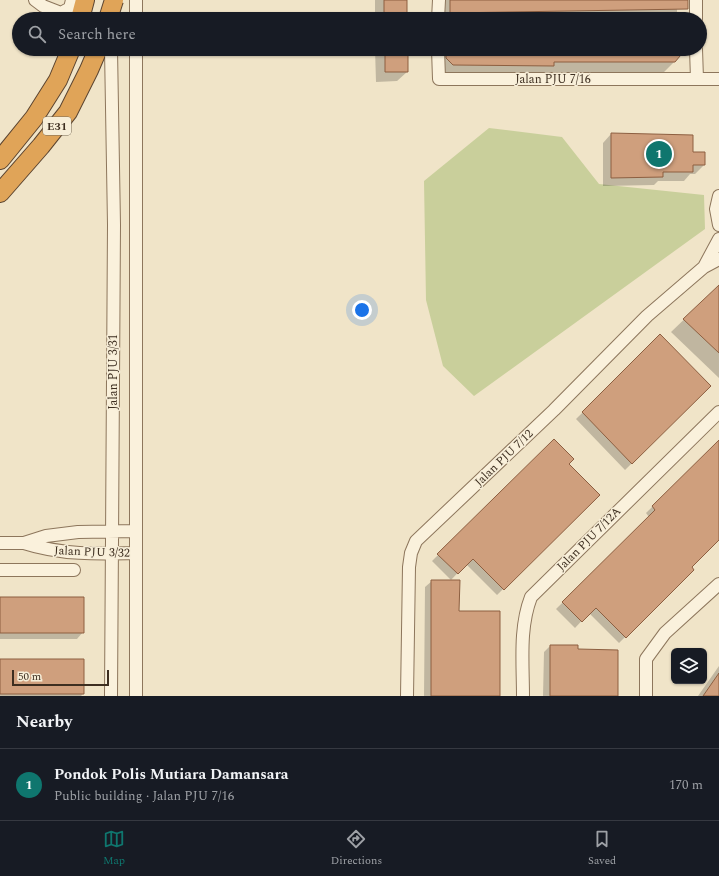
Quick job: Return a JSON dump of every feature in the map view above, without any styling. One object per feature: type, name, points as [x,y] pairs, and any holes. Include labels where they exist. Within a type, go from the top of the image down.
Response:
[{"type":"highway","points":[[82,12],[85,0]]},
{"type":"highway","points":[[111,12],[114,0]]},
{"type":"highway","name":"E31","points":[[0,160],[34,118],[54,87],[67,56]]},
{"type":"highway","name":"E31","points":[[0,193],[68,112],[95,56]]},
{"type":"street","points":[[35,0],[43,6],[58,12]]},
{"type":"street","points":[[63,12],[70,8],[72,0]]},
{"type":"street","points":[[109,12],[110,0]]},
{"type":"street","points":[[136,0],[136,12]]},
{"type":"street","points":[[438,12],[439,0]]},
{"type":"street","points":[[696,0],[696,12]]},
{"type":"street","name":"Jalan PJU 3/31","points":[[111,56],[114,225],[111,696]]},
{"type":"street","name":"Jalan PJU 3/31","points":[[136,56],[136,696]]},
{"type":"street","name":"Jalan PJU 7/16","points":[[438,56],[439,79],[719,79]]},
{"type":"street","points":[[696,56],[697,79]]},
{"type":"street","points":[[719,196],[716,209],[719,225]]},
{"type":"street","name":"Jalan PJU 7/12","points":[[704,267],[719,239]]},
{"type":"street","name":"Jalan PJU 7/12","points":[[407,696],[409,567],[411,553],[416,541],[554,410],[647,316],[704,267],[719,259]]},
{"type":"street","name":"Jalan PJU 7/12A","points":[[523,696],[524,623],[526,610],[531,597],[719,412]]},
{"type":"street","name":"Jalan PJU 3/32","points":[[0,543],[24,543],[46,536],[112,531],[136,531]]},
{"type":"street","name":"Jalan PJU 3/32","points":[[24,543],[45,550],[65,553],[136,553]]},
{"type":"street","points":[[0,570],[74,570]]},
{"type":"street","points":[[646,696],[646,659],[665,634],[719,584]]},
{"type":"green space","points":[[489,128],[562,137],[599,184],[704,195],[705,229],[474,396],[443,366],[426,300],[424,181]]},
{"type":"building","points":[[384,0],[407,0],[407,12],[384,12]]},
{"type":"building","points":[[450,0],[688,0],[688,9],[450,12]]},
{"type":"building","points":[[385,56],[408,56],[408,72],[385,72]]},
{"type":"building","points":[[446,56],[680,56],[675,62],[554,62],[554,66],[453,65],[446,58]]},
{"type":"building","points":[[611,133],[693,135],[693,152],[705,152],[705,165],[693,165],[693,172],[663,172],[663,177],[611,178]]},
{"type":"building","points":[[719,285],[719,353],[683,319]]},
{"type":"building","points":[[660,334],[711,386],[632,464],[582,412]]},
{"type":"building","points":[[554,439],[574,459],[569,464],[600,495],[504,590],[473,559],[458,574],[437,554]]},
{"type":"building","points":[[719,440],[719,540],[692,567],[694,570],[626,638],[596,608],[582,622],[562,602],[655,510],[652,506]]},
{"type":"building","points":[[431,580],[460,580],[459,611],[500,611],[500,696],[431,696]]},
{"type":"building","points":[[0,597],[84,597],[84,633],[0,633]]},
{"type":"building","points":[[550,645],[578,645],[578,649],[618,650],[618,696],[550,696]]},
{"type":"building","points":[[0,659],[84,659],[84,694],[0,694]]},
{"type":"building","points":[[719,673],[719,696],[703,696]]},
{"type":"place","name":"Pondok Polis Mutiara Damansara","points":[[659,154]]}]
